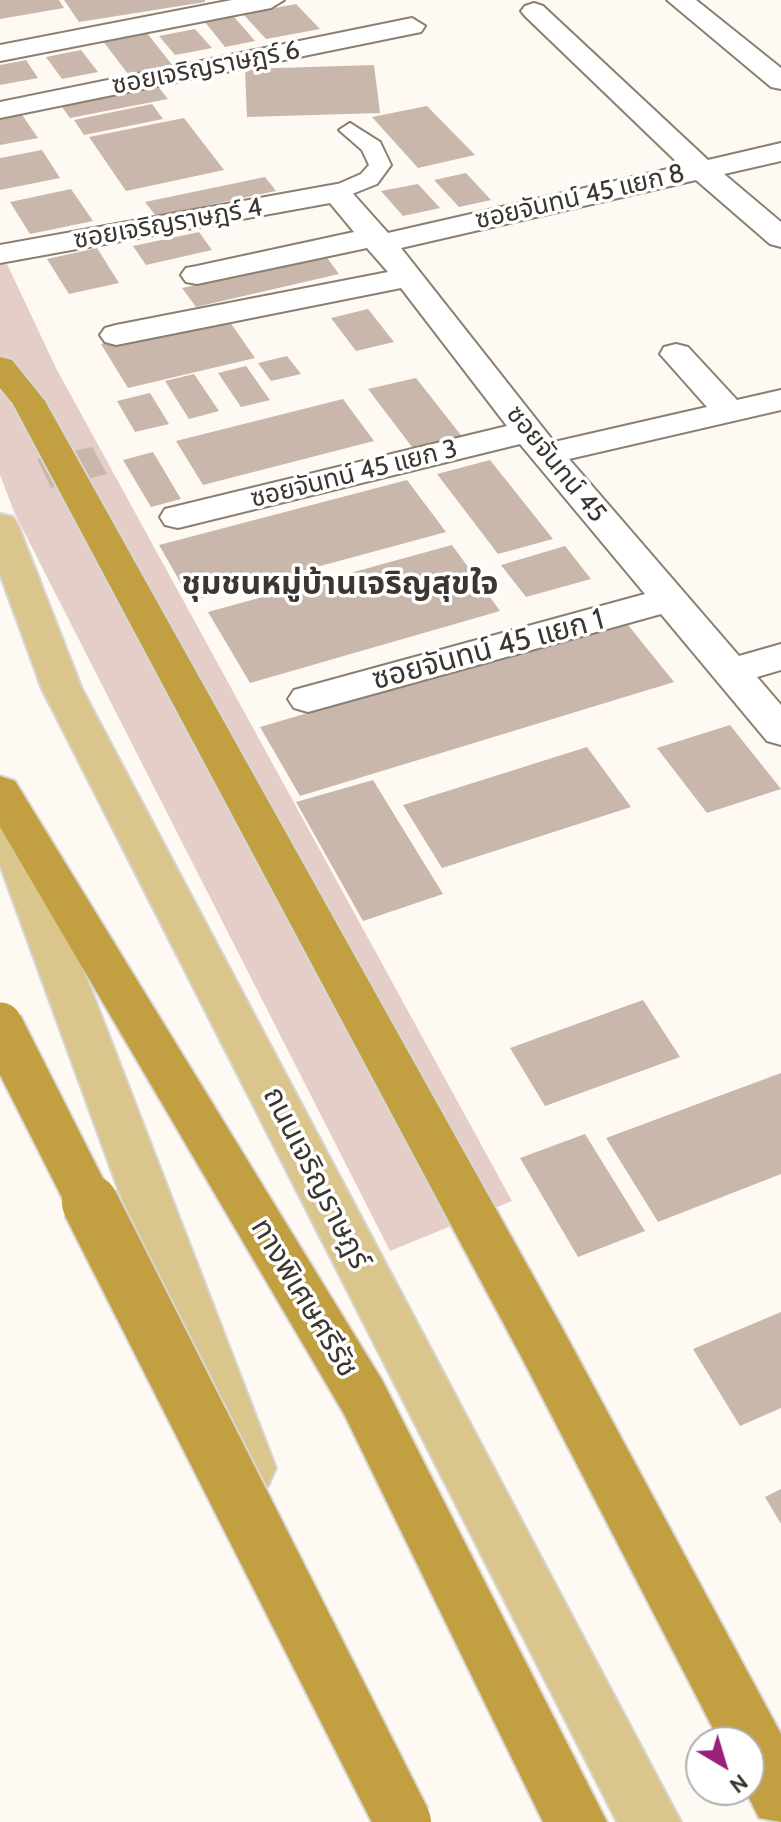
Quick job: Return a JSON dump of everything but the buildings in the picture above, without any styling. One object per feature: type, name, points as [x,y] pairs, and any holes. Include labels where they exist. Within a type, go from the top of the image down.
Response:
[{"type":"highway","points":[[0,367],[28,401],[541,1341],[781,1796]]},
{"type":"highway","name":"ทางพิเศษศรีรัช","points":[[0,791],[363,1397],[576,1822]]},
{"type":"highway","points":[[0,1025],[403,1822]]},
{"type":"main road","name":"ถนนเจริญราษฎร์","points":[[0,525],[62,689],[650,1822]]},
{"type":"main road","points":[[0,808],[381,1822]]},
{"type":"street","points":[[0,53],[271,0]]},
{"type":"street","points":[[680,0],[781,81]]},
{"type":"street","points":[[534,11],[701,169],[781,238]]},
{"type":"street","name":"ซอยเจริญราษฎร์ 6","points":[[0,110],[412,26]]},
{"type":"street","name":"ซอยจันทน์ 45 แยก 8","points":[[197,275],[377,241],[781,152]]},
{"type":"street","name":"ซอยจันทน์ 45","points":[[337,193],[409,277],[538,443],[781,731]]},
{"type":"street","name":"ซอยเจริญราษฎร์ 4","points":[[0,254],[337,193]]},
{"type":"street","points":[[116,335],[409,277]]},
{"type":"street","points":[[676,354],[730,412]]},
{"type":"street","name":"ซอยจันทน์ 45 แยก 3","points":[[178,517],[538,443],[730,412],[781,400]]},
{"type":"street","name":"ซอยจันทน์ 45 แยก 1","points":[[308,699],[668,600]]},
{"type":"street","points":[[731,671],[781,657]]},
{"type":"lane","points":[[337,193],[369,179],[380,165],[372,147],[350,130]]},
{"type":"shaded area","points":[[7,264],[56,368],[512,1201],[390,1251],[15,514],[0,475],[0,265]]},
{"type":"district","name":"ชุมชนหมู่บ้านเจริญสุขใจ","points":[[340,585]]}]
